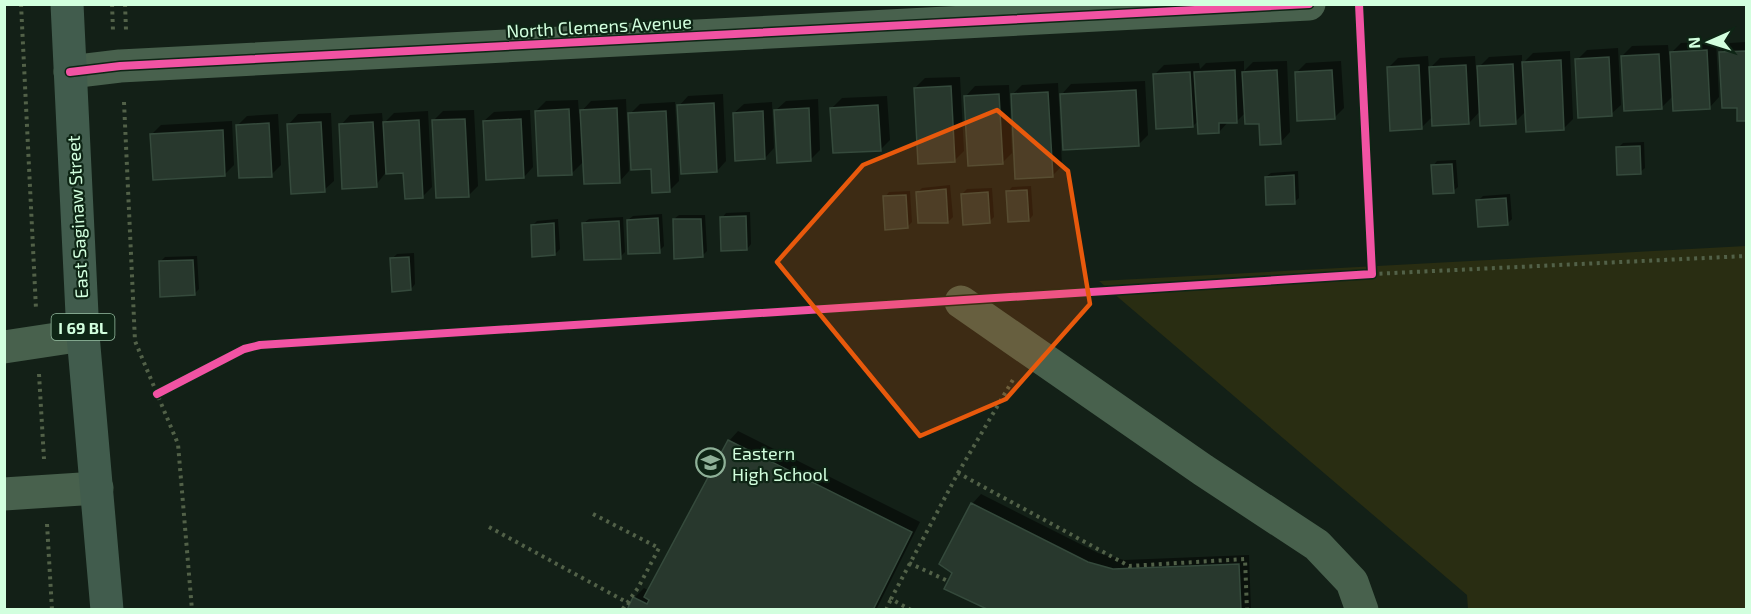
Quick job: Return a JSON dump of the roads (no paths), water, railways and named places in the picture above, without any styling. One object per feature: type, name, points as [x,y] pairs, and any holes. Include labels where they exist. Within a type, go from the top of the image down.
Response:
[{"type":"main road","name":"East Saginaw Street","points":[[68,4],[83,335],[107,609]]},
{"type":"street","name":"North Clemens Avenue","points":[[70,72],[120,66],[1309,4]]},
{"type":"street","points":[[961,302],[1203,470],[1317,545],[1352,582],[1362,609]]},
{"type":"street","points":[[4,347],[83,335]]},
{"type":"street","points":[[4,494],[97,488]]},
{"type":"place","name":"Eastern High School","points":[[711,463]]}]
